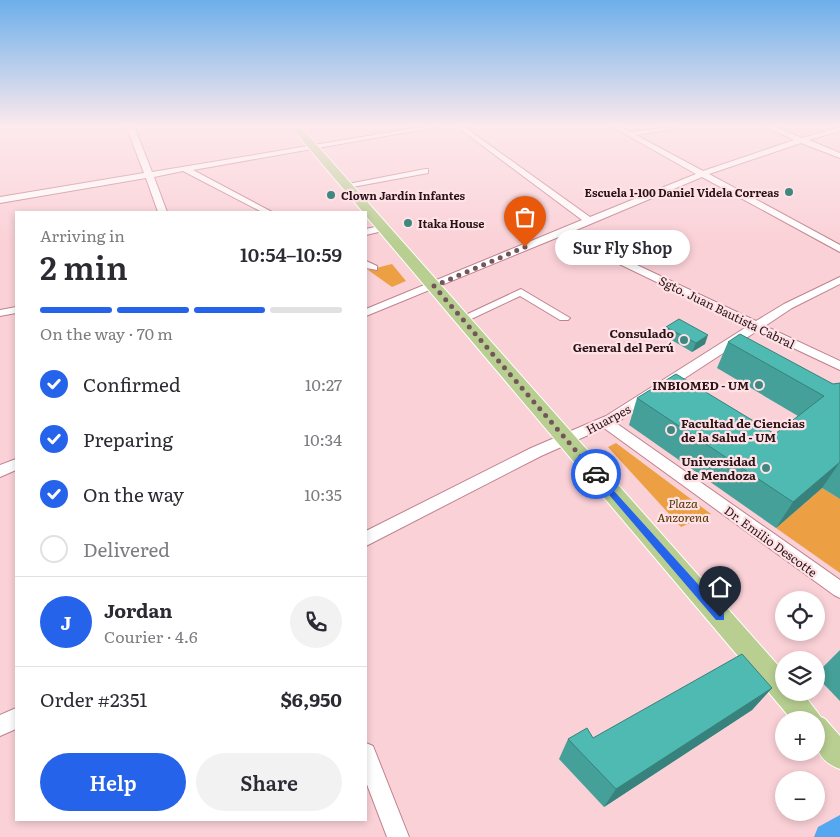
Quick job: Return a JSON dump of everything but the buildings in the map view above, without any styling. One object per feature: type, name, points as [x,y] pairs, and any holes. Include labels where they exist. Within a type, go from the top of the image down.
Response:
[{"type":"main road","points":[[330,165],[775,682]]},
{"type":"main road","points":[[792,701],[801,711]]},
{"type":"main road","points":[[825,738],[840,756]]},
{"type":"street","points":[[145,165],[163,211]]},
{"type":"street","points":[[0,200],[203,165]]},
{"type":"street","points":[[513,165],[588,220]]},
{"type":"street","points":[[686,165],[840,249]]},
{"type":"street","points":[[367,313],[588,220],[728,165]]},
{"type":"street","points":[[185,168],[266,211]]},
{"type":"street","points":[[347,185],[425,171]]},
{"type":"street","points":[[367,232],[384,228]]},
{"type":"street","name":"Sgto. Juan Bautista Cabral","points":[[560,232],[840,366]]},
{"type":"street","name":"Huarpes","points":[[367,538],[566,439],[605,422],[810,293],[840,280]]},
{"type":"street","points":[[462,319],[521,292],[564,318]]},
{"type":"street","points":[[0,313],[15,310]]},
{"type":"street","name":"Dr. Emilio Descotte","points":[[605,422],[840,590]]},
{"type":"street","points":[[0,471],[15,464]]},
{"type":"street","points":[[0,726],[15,718]]},
{"type":"street","points":[[367,756],[398,837]]},
{"type":"green space","points":[[392,264],[406,281],[392,287],[368,270]]},
{"type":"green space","name":"Plaza Anzorena","points":[[616,443],[711,514],[681,527],[608,447]]},
{"type":"green space","points":[[822,488],[840,499],[840,573],[776,528]]},
{"type":"waterway","points":[[828,837],[840,828]]},
{"type":"way so far","points":[[525,247],[434,286],[596,474]]},
{"type":"place","name":"Escuela 1-100 Daniel Videla Correas","points":[[789,192]]},
{"type":"place","name":"Clown Jardín Infantes","points":[[331,195]]},
{"type":"place","name":"Itaka House","points":[[408,223]]},
{"type":"place","name":"Sur Fly Shop","points":[[525,247]]},
{"type":"place","name":"Consulado General del Perú","points":[[684,340]]},
{"type":"place","name":"INBIOMED - UM","points":[[759,385]]},
{"type":"place","name":"Facultad de Ciencias de la Salud - UM","points":[[671,430]]},
{"type":"place","name":"Universidad de Mendoza","points":[[766,468]]},
{"type":"route","points":[[596,474],[720,617]]}]
